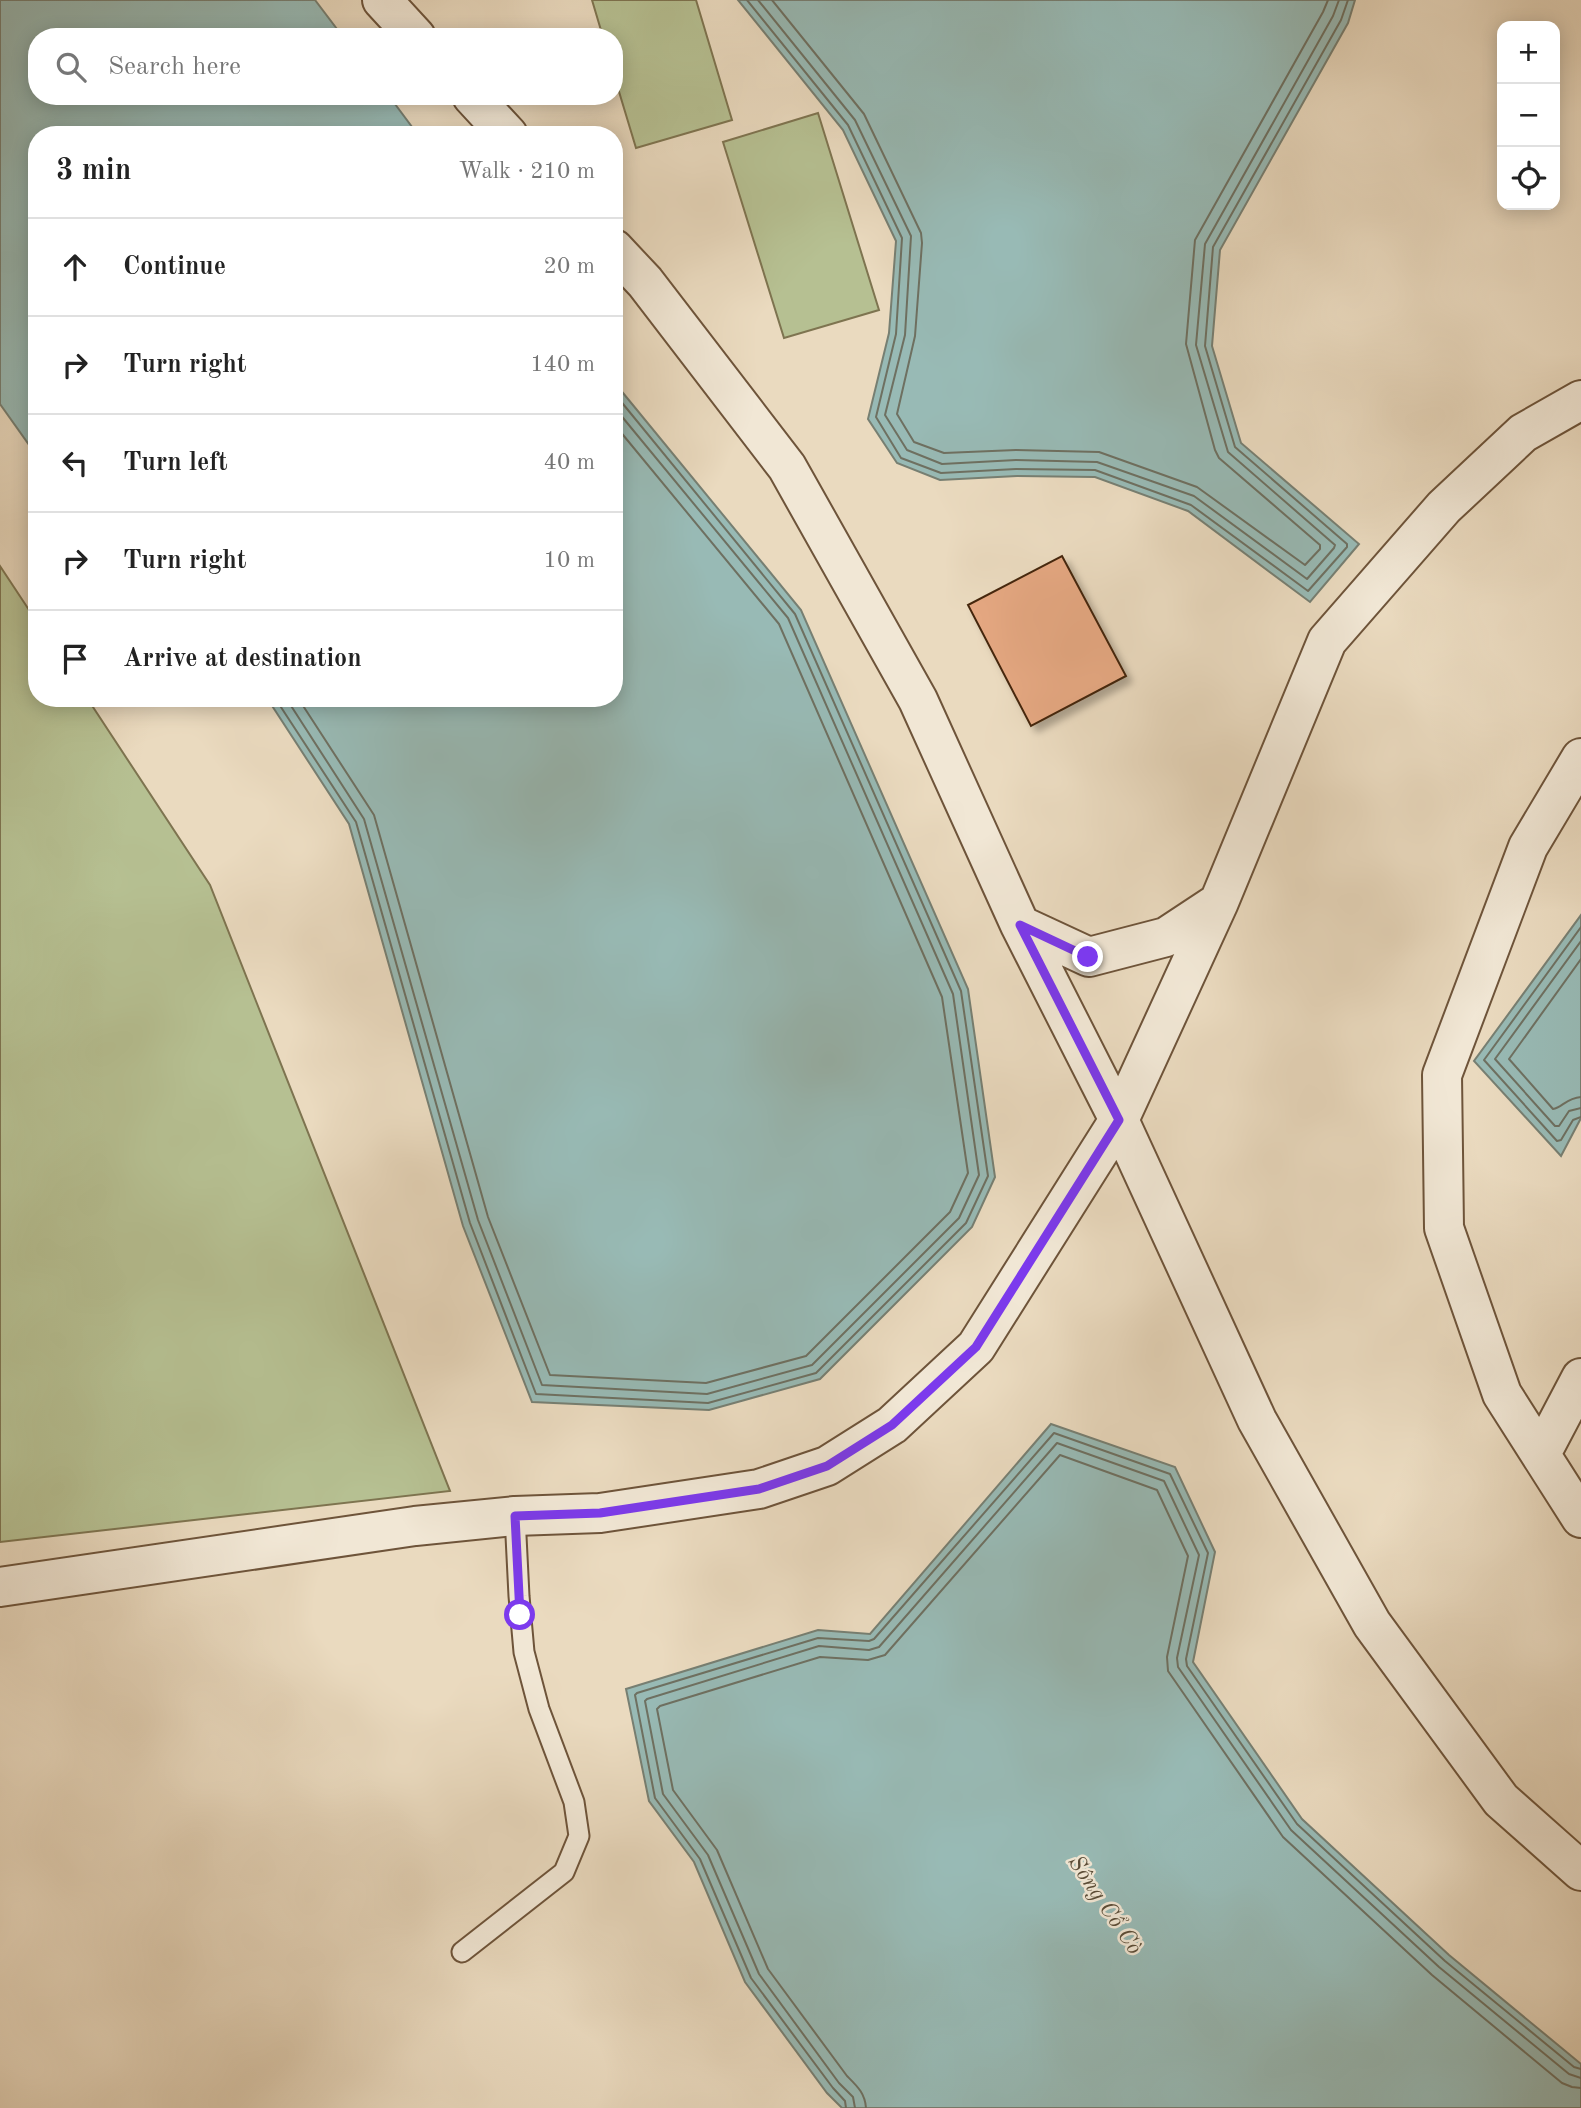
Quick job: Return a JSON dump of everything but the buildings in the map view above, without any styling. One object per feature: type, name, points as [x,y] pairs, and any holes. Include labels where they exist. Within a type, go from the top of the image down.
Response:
[{"type":"street","points":[[382,0],[408,28]]},
{"type":"street","points":[[480,105],[500,126]]},
{"type":"street","points":[[623,259],[645,282],[787,467],[918,700],[1020,925],[1119,1120],[1258,1420],[1372,1624],[1501,1800],[1581,1871]]},
{"type":"street","points":[[0,1587],[415,1526],[515,1516],[600,1513],[759,1489],[827,1466],[892,1425],[976,1347],[1119,1120],[1219,902],[1327,641],[1444,507],[1523,433],[1581,400]]},
{"type":"street","points":[[1581,758],[1528,847],[1442,1075],[1444,1228],[1502,1394],[1581,1518]]},
{"type":"street","points":[[1020,925],[1088,957],[1166,937],[1219,902]]},
{"type":"street","points":[[1541,1454],[1581,1378]]},
{"type":"lane","points":[[462,1952],[564,1872],[579,1836],[574,1802],[539,1709],[524,1652],[515,1516]]},
{"type":"green space","points":[[592,0],[696,0],[732,120],[636,148],[623,105],[623,28],[600,28]]},
{"type":"green space","points":[[818,113],[879,310],[784,338],[723,142]]},
{"type":"green space","points":[[0,566],[28,608],[28,707],[93,707],[210,885],[450,1491],[0,1542]]},
{"type":"water","points":[[0,0],[315,0],[336,28],[28,28],[28,105],[396,105],[411,126],[28,126],[28,443],[0,404]]},
{"type":"water","points":[[738,0],[1355,0],[1348,23],[1220,250],[1212,346],[1241,443],[1359,544],[1310,602],[1188,511],[1095,477],[1017,476],[940,480],[897,463],[868,419],[889,333],[896,241],[843,130]]},
{"type":"water","points":[[623,393],[801,610],[968,989],[995,1177],[972,1227],[820,1379],[709,1410],[532,1402],[463,1226],[349,824],[273,707],[623,707]]},
{"type":"water","points":[[1581,915],[1581,1118],[1561,1156],[1474,1061]]},
{"type":"water","name":"Sông Cổ Cò","points":[[1051,1424],[1175,1467],[1215,1552],[1193,1662],[1302,1819],[1449,1955],[1581,2064],[1581,2108],[842,2108],[827,2093],[745,1982],[694,1862],[649,1801],[626,1689],[818,1630],[870,1634]]},
{"type":"route","points":[[520,1615],[515,1516],[600,1513],[641,1508],[759,1489],[827,1466],[892,1425],[976,1347],[1119,1120],[1020,925],[1088,957]]}]
